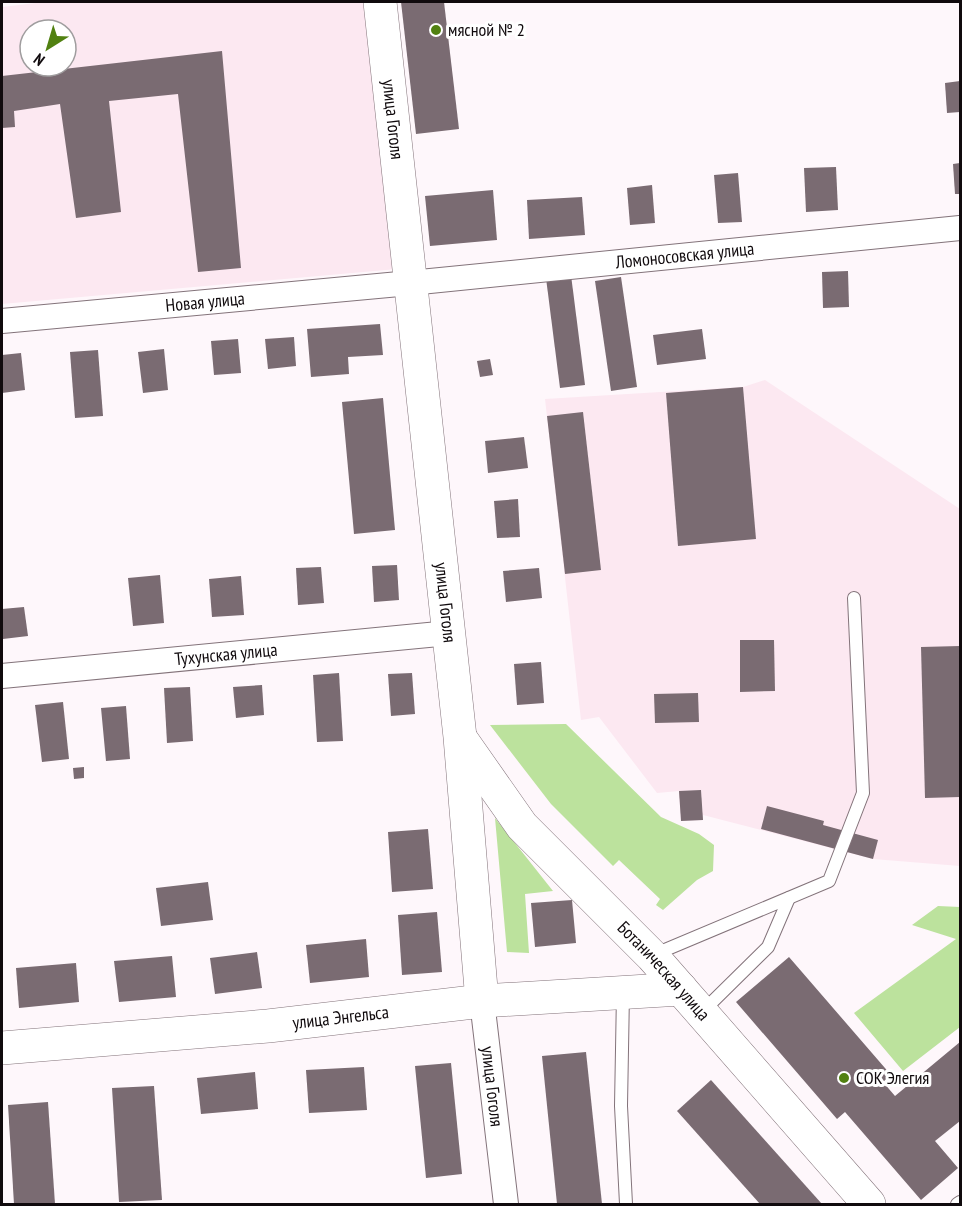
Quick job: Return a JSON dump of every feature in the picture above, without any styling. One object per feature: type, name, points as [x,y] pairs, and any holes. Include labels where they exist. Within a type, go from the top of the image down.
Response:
[{"type":"street","name":"улица Гоголя","points":[[380,2],[460,737],[482,1001],[506,1204]]},
{"type":"street","name":"Ломоносовская улица","points":[[410,284],[960,228]]},
{"type":"street","name":"Новая улица","points":[[2,321],[410,284]]},
{"type":"street","name":"Тухунская улица","points":[[2,676],[449,633]]},
{"type":"street","name":"Ботаническая улица","points":[[460,737],[522,826],[652,956],[869,1204]]},
{"type":"street","name":"улица Энгельса","points":[[2,1048],[268,1026],[482,1001],[623,993],[691,1001]]},
{"type":"lane","points":[[652,956],[829,882],[863,793],[854,598]]},
{"type":"lane","points":[[691,1001],[768,947],[789,898]]},
{"type":"lane","points":[[623,993],[621,1106],[626,1204]]},
{"type":"shaded area","points":[[44,2],[369,2],[397,269],[2,304],[2,7]]},
{"type":"shaded area","points":[[765,380],[960,509],[960,866],[873,859],[703,815],[703,820],[681,821],[679,791],[657,793],[599,717],[581,720],[545,399],[743,387]]},
{"type":"green space","points":[[566,724],[661,817],[699,834],[714,845],[713,871],[697,880],[663,910],[656,905],[660,899],[619,860],[613,866],[551,804],[490,725]]},
{"type":"green space","points":[[495,818],[553,891],[525,894],[529,953],[507,952]]},
{"type":"green space","points":[[938,906],[960,907],[960,1027],[903,1071],[854,1013],[956,939],[912,925]]},
{"type":"building","points":[[401,2],[444,2],[459,129],[416,134]]},
{"type":"building","points":[[222,51],[241,268],[198,272],[178,94],[109,101],[121,212],[76,218],[60,104],[14,111],[15,127],[2,128],[2,76],[18,74],[18,78],[78,78],[78,67]]},
{"type":"building","points":[[960,81],[960,112],[947,113],[945,83]]},
{"type":"building","points":[[960,163],[960,194],[955,194],[953,164]]},
{"type":"building","points":[[836,167],[838,210],[806,212],[804,168]]},
{"type":"building","points":[[738,173],[742,222],[718,223],[714,175]]},
{"type":"building","points":[[652,185],[655,223],[630,225],[627,188]]},
{"type":"building","points":[[493,190],[497,240],[430,246],[425,196]]},
{"type":"building","points":[[582,197],[585,235],[529,239],[527,200]]},
{"type":"building","points":[[848,271],[849,307],[823,308],[822,272]]},
{"type":"building","points":[[571,275],[585,385],[560,388],[546,278]]},
{"type":"building","points":[[621,277],[637,387],[611,391],[595,281]]},
{"type":"building","points":[[380,324],[383,355],[348,357],[349,374],[311,377],[307,329]]},
{"type":"building","points":[[702,329],[706,359],[657,365],[653,335]]},
{"type":"building","points":[[294,337],[296,366],[268,369],[265,339]]},
{"type":"building","points":[[238,339],[241,373],[214,375],[211,341]]},
{"type":"building","points":[[164,349],[168,390],[143,393],[138,352]]},
{"type":"building","points":[[98,350],[103,416],[75,418],[70,352]]},
{"type":"building","points":[[21,353],[25,390],[2,393],[2,355]]},
{"type":"building","points":[[490,359],[493,375],[480,377],[477,361]]},
{"type":"building","points":[[743,387],[756,539],[678,546],[666,393]]},
{"type":"building","points":[[383,398],[395,530],[354,534],[342,402]]},
{"type":"building","points":[[583,412],[601,570],[565,574],[547,416]]},
{"type":"building","points":[[524,437],[528,468],[488,473],[485,441]]},
{"type":"building","points":[[518,499],[520,537],[497,538],[494,501]]},
{"type":"building","points":[[397,565],[399,600],[374,602],[372,566]]},
{"type":"building","points":[[321,567],[324,603],[298,605],[296,568]]},
{"type":"building","points":[[539,568],[542,598],[506,602],[503,571]]},
{"type":"building","points":[[160,575],[164,623],[133,626],[128,578]]},
{"type":"building","points":[[241,576],[244,615],[212,617],[209,579]]},
{"type":"building","points":[[24,607],[28,636],[3,639],[2,609]]},
{"type":"building","points":[[740,640],[774,640],[775,691],[740,692]]},
{"type":"building","points":[[960,646],[960,797],[925,798],[921,647]]},
{"type":"building","points":[[541,662],[544,703],[517,705],[514,664]]},
{"type":"building","points":[[339,673],[343,741],[317,742],[313,675]]},
{"type":"building","points":[[412,673],[415,714],[391,716],[388,674]]},
{"type":"building","points":[[262,685],[264,715],[236,718],[233,687]]},
{"type":"building","points":[[190,687],[193,741],[167,743],[164,688]]},
{"type":"building","points":[[698,693],[699,722],[655,723],[654,694]]},
{"type":"building","points":[[63,702],[69,759],[42,762],[35,705]]},
{"type":"building","points":[[126,706],[130,759],[106,761],[101,708]]},
{"type":"building","points":[[84,767],[84,778],[74,779],[73,768]]},
{"type":"building","points":[[701,790],[703,820],[681,821],[679,791]]},
{"type":"building","points":[[767,806],[824,821],[823,825],[878,840],[873,859],[761,829]]},
{"type":"building","points":[[428,829],[433,889],[392,892],[388,832]]},
{"type":"building","points":[[208,882],[213,920],[161,926],[156,888]]},
{"type":"building","points":[[572,900],[576,943],[535,947],[531,903]]},
{"type":"building","points":[[437,912],[442,972],[402,975],[398,915]]},
{"type":"building","points":[[366,939],[369,977],[310,983],[306,945]]},
{"type":"building","points":[[257,952],[262,988],[215,994],[210,958]]},
{"type":"building","points":[[172,956],[176,997],[119,1002],[114,961]]},
{"type":"building","name":"СОК Элегия","points":[[789,957],[891,1075],[883,1082],[895,1096],[960,1042],[960,1121],[935,1141],[958,1168],[921,1200],[845,1112],[837,1119],[736,1002]]},
{"type":"building","points":[[76,963],[79,1002],[19,1008],[16,968]]},
{"type":"building","points":[[586,1052],[602,1204],[557,1204],[542,1056]]},
{"type":"building","points":[[451,1063],[462,1174],[426,1178],[415,1066]]},
{"type":"building","points":[[364,1067],[367,1110],[309,1113],[306,1070]]},
{"type":"building","points":[[255,1072],[258,1109],[201,1114],[197,1078]]},
{"type":"building","points":[[711,1080],[822,1204],[760,1204],[677,1111]]},
{"type":"building","points":[[154,1086],[162,1200],[119,1202],[112,1088]]},
{"type":"building","points":[[48,1102],[55,1204],[14,1204],[8,1105]]},
{"type":"place","name":"мясной № 2","points":[[436,30]]},
{"type":"place","name":"СОК Элегия","points":[[844,1078]]}]
